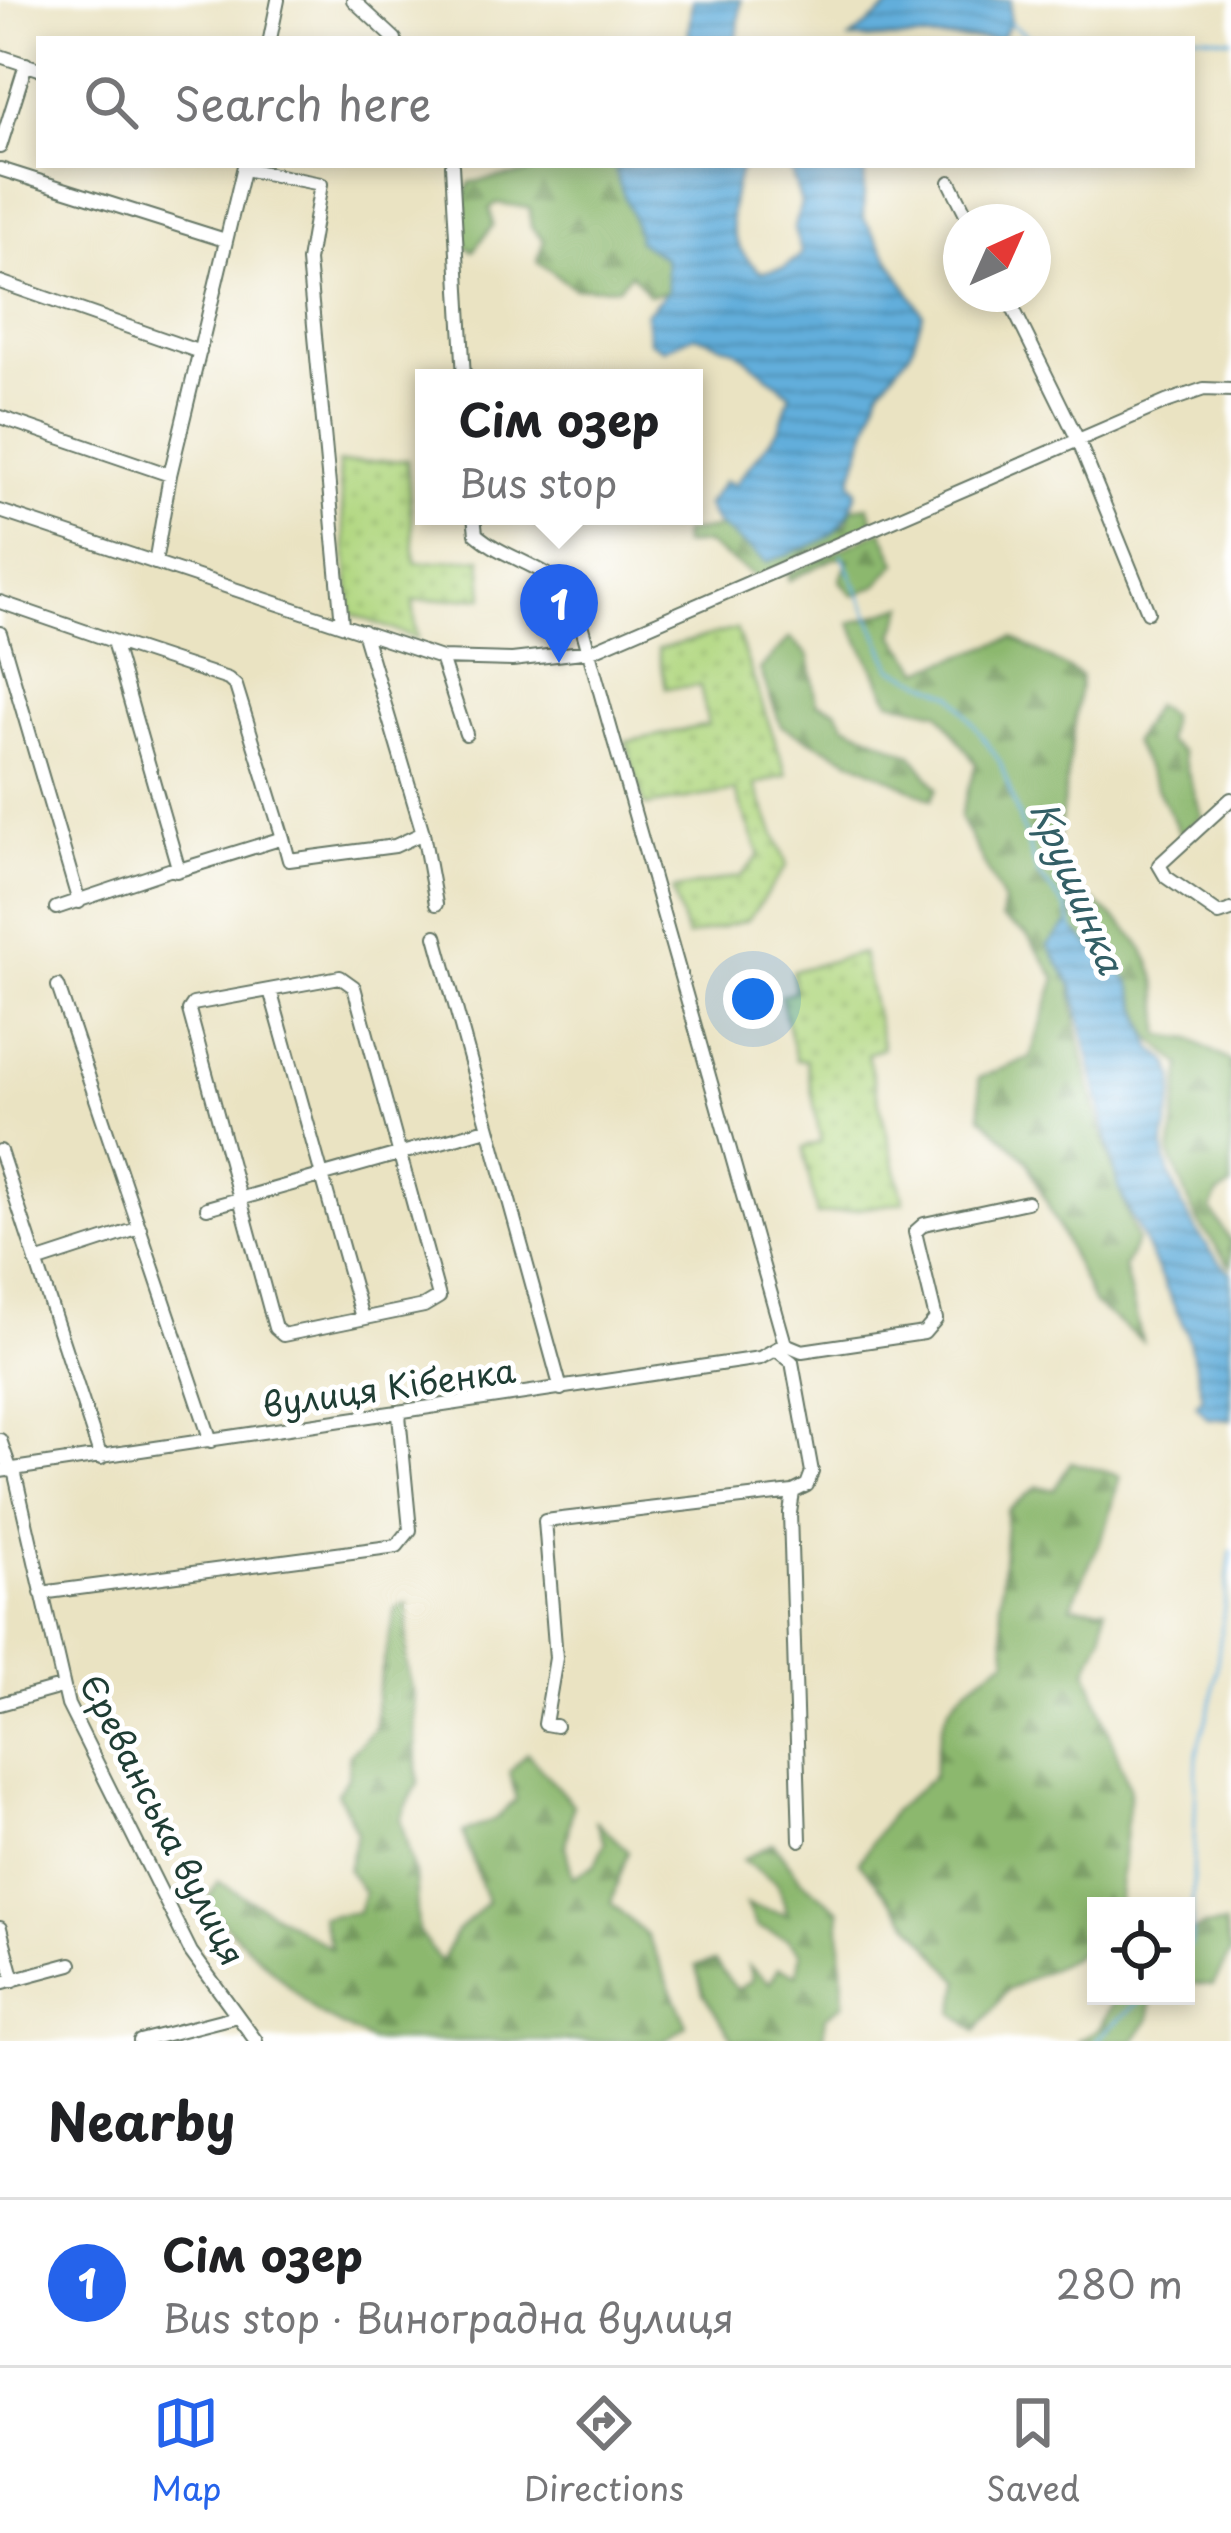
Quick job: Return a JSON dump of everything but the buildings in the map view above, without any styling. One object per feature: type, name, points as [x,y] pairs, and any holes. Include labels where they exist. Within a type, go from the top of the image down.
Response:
[{"type":"street","points":[[271,36],[278,0]]},
{"type":"street","points":[[352,0],[391,36]]},
{"type":"street","points":[[0,56],[33,67],[0,147]]},
{"type":"street","points":[[155,562],[170,475],[244,168]]},
{"type":"street","points":[[249,168],[321,184],[308,261],[342,625]]},
{"type":"street","points":[[452,168],[463,369]]},
{"type":"street","points":[[0,170],[225,240]]},
{"type":"street","points":[[950,182],[961,204]]},
{"type":"street","points":[[0,282],[200,352]]},
{"type":"street","points":[[1015,312],[1078,440],[1148,612]]},
{"type":"street","points":[[0,512],[441,658],[512,660],[591,651],[1078,440],[1204,389],[1231,390]]},
{"type":"street","points":[[0,417],[170,475]]},
{"type":"street","points":[[475,525],[476,534],[491,547],[558,578],[573,596],[782,1348],[792,1362],[812,1472],[807,1485],[794,1492],[545,1522],[556,1658],[543,1713],[545,1724],[556,1726]]},
{"type":"street","points":[[0,602],[228,679],[236,686],[289,860],[395,846],[423,833]]},
{"type":"street","points":[[363,632],[423,833],[436,904]]},
{"type":"street","points":[[0,633],[79,902]]},
{"type":"street","points":[[113,641],[176,871]]},
{"type":"street","points":[[441,658],[466,734]]},
{"type":"street","points":[[1231,799],[1160,865],[1166,878],[1219,914],[1231,910]]},
{"type":"street","points":[[56,908],[283,838]]},
{"type":"street","points":[[436,936],[561,1389]]},
{"type":"street","points":[[340,977],[351,982],[439,1298],[424,1306],[278,1333],[189,1010],[193,1004],[271,990],[340,977]]},
{"type":"street","points":[[58,986],[211,1441]]},
{"type":"street","points":[[271,990],[362,1318]]},
{"type":"street","points":[[206,1208],[487,1129]]},
{"type":"street","points":[[0,1151],[100,1458]]},
{"type":"street","name":"вулиця Кібенка","points":[[8,1471],[399,1415],[782,1348],[802,1351],[924,1333],[935,1319],[914,1232],[924,1224],[1027,1202]]},
{"type":"street","points":[[36,1262],[140,1228]]},
{"type":"street","points":[[41,1593],[398,1546],[410,1530],[399,1415]]},
{"type":"street","name":"Єреванська вулиця","points":[[0,1440],[61,1687],[191,1952],[256,2041]]},
{"type":"street","points":[[794,1492],[793,1665],[800,1840]]},
{"type":"street","points":[[0,1704],[61,1687]]},
{"type":"street","points":[[0,1928],[7,1982],[71,1964]]},
{"type":"street","points":[[140,2041],[237,2016]]},
{"type":"green space","points":[[538,168],[619,168],[618,179],[639,241],[665,258],[668,292],[649,295],[631,273],[618,287],[574,288],[537,261],[544,240],[531,227],[530,208],[497,203],[490,208],[493,225],[473,251],[464,245],[464,197],[471,182]]},
{"type":"green space","points":[[407,460],[415,563],[481,558],[484,597],[413,601],[417,639],[352,614],[338,463]]},
{"type":"green space","points":[[868,506],[875,523],[757,578],[705,543],[682,545],[683,533],[721,527],[767,562],[848,523],[852,508]]},
{"type":"green space","points":[[882,530],[897,563],[877,585],[854,596],[840,581],[849,559],[835,558],[789,580],[788,574]]},
{"type":"green space","points":[[905,606],[894,635],[921,670],[1013,638],[1081,676],[1054,869],[1119,922],[1146,955],[1160,1002],[1161,1035],[1191,1039],[1231,1062],[1231,1187],[1217,1195],[1211,1210],[1231,1242],[1231,1267],[1196,1219],[1170,1155],[1182,1066],[1150,1037],[1130,982],[1068,925],[1080,1044],[1137,1241],[1124,1267],[1142,1341],[1094,1304],[1027,1160],[981,1116],[979,1078],[1030,1058],[1056,978],[1027,935],[1001,919],[1004,902],[960,817],[976,764],[939,712],[890,701],[850,623]]},
{"type":"green space","points":[[736,629],[787,775],[755,785],[787,865],[748,920],[687,937],[672,890],[741,876],[760,855],[735,791],[645,806],[626,742],[708,725],[700,686],[666,688],[658,649]]},
{"type":"green space","points":[[790,638],[809,656],[817,703],[836,709],[845,724],[912,755],[937,788],[932,799],[781,726],[760,669]]},
{"type":"green space","points":[[1154,705],[1170,716],[1166,741],[1181,752],[1202,816],[1181,835],[1133,742]]},
{"type":"green space","points":[[862,953],[883,1048],[867,1054],[904,1202],[817,1215],[803,1148],[821,1142],[806,1060],[796,1060],[781,996],[795,991],[792,971]]},
{"type":"green space","points":[[1071,1462],[1120,1476],[1107,1525],[1071,1606],[1105,1608],[1103,1634],[1087,1670],[1130,1790],[1119,1897],[1087,1897],[1087,1945],[1074,1957],[1007,1990],[976,2031],[954,2013],[960,1982],[859,1862],[893,1811],[933,1777],[950,1706],[970,1684],[1007,1659],[1000,1602],[1007,1511],[1038,1486],[1054,1490]]},
{"type":"green space","points":[[408,1602],[406,1664],[414,1695],[418,1783],[400,1819],[415,1875],[418,1932],[441,1962],[455,1934],[487,1902],[463,1833],[497,1818],[516,1800],[510,1771],[527,1753],[573,1805],[565,1846],[573,1877],[594,1866],[605,1842],[595,1820],[628,1851],[611,1903],[647,1936],[687,2025],[664,2041],[371,2041],[317,2013],[205,1905],[218,1881],[331,1948],[321,1917],[358,1912],[364,1893],[348,1870],[357,1832],[337,1793],[348,1778],[349,1755],[375,1728],[377,1692],[396,1607]]},
{"type":"green space","points":[[773,1843],[801,1880],[839,1910],[844,2004],[825,2016],[823,2041],[734,2041],[703,1993],[696,1966],[715,1962],[737,1990],[752,1980],[749,1966],[770,1983],[779,1968],[797,1974],[801,1953],[786,1938],[757,1927],[746,1905],[788,1915],[777,1883],[743,1860]]},
{"type":"green space","points":[[1224,1925],[1230,1953],[1213,1985],[1195,1984],[1195,1931],[1202,1926]]},
{"type":"green space","points":[[1111,2005],[1150,2005],[1150,2018],[1134,2041],[1076,2041],[1099,2029]]},
{"type":"water","points":[[692,0],[741,0],[737,36],[688,36]]},
{"type":"water","points":[[898,0],[1011,0],[1010,23],[1003,36],[854,36]]},
{"type":"water","points":[[741,168],[731,209],[734,236],[761,272],[784,268],[802,254],[794,230],[801,203],[790,168],[865,168],[863,217],[923,314],[911,350],[880,389],[851,481],[857,490],[851,508],[825,539],[767,562],[715,522],[706,505],[724,481],[735,484],[779,429],[790,394],[736,350],[695,335],[664,349],[649,341],[646,313],[668,291],[665,258],[638,241],[615,169]]},
{"type":"water","points":[[1068,924],[1130,982],[1153,1050],[1173,1072],[1166,1161],[1191,1222],[1231,1273],[1231,1420],[1207,1418],[1196,1404],[1203,1397],[1187,1333],[1119,1189],[1073,987],[1048,945]]},
{"type":"waterway","points":[[1010,23],[1028,36]]},
{"type":"waterway","points":[[1150,36],[1173,32],[1231,39]]},
{"type":"waterway","name":"Крушинка","points":[[842,554],[892,668],[953,695],[1000,762],[1038,874],[1066,908],[1074,931]]},
{"type":"waterway","name":"Крушинка","points":[[1192,1897],[1197,1753],[1213,1696],[1231,1551]]},
{"type":"waterway","name":"Крушинка","points":[[1095,2041],[1135,2005]]},
{"type":"place","name":"Сім озер","points":[[559,663]]}]
